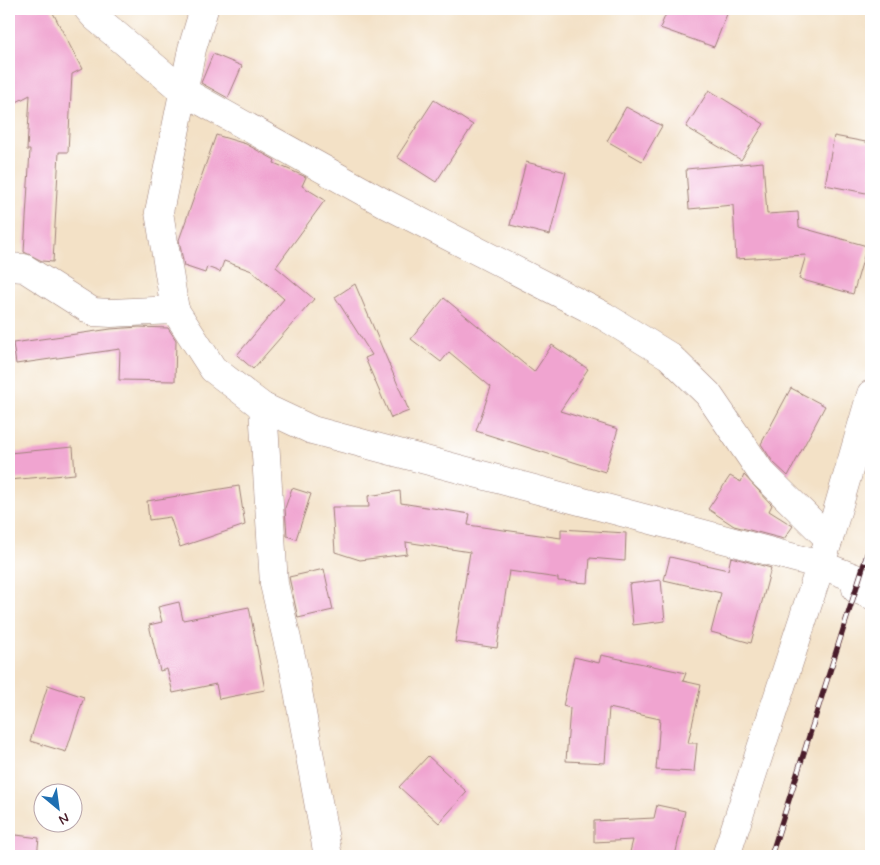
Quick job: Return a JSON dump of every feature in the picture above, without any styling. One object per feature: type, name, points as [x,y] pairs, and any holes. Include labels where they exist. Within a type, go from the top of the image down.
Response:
[{"type":"street","points":[[88,9],[183,91],[378,199],[604,316],[669,356],[708,394],[761,472],[829,539]]},
{"type":"street","points":[[204,9],[192,49],[159,212],[175,310],[212,369],[263,407],[312,430],[821,565],[858,579],[856,589],[871,595]]},
{"type":"street","points":[[9,267],[24,268],[93,312],[175,310]]},
{"type":"street","points":[[726,856],[821,565],[870,405]]},
{"type":"street","points":[[263,407],[274,584],[294,669],[328,856]]},
{"type":"building","points":[[9,9],[51,9],[82,69],[72,74],[68,152],[59,152],[53,262],[42,261],[24,252],[30,150],[27,150],[30,95],[9,106]]},
{"type":"building","points":[[668,9],[729,9],[714,47],[660,28]]},
{"type":"building","points":[[213,54],[242,66],[228,98],[201,83]]},
{"type":"building","points":[[709,90],[764,124],[741,160],[686,127]]},
{"type":"building","points":[[434,100],[473,125],[436,182],[397,157]]},
{"type":"building","points":[[626,107],[662,126],[642,161],[607,141]]},
{"type":"building","points":[[216,135],[246,144],[275,160],[274,163],[306,177],[302,186],[325,200],[276,267],[314,299],[253,369],[237,355],[284,299],[252,271],[224,261],[220,272],[207,267],[205,273],[184,266],[179,240]]},
{"type":"building","points":[[834,136],[871,143],[871,194],[825,185]]},
{"type":"building","points":[[526,162],[566,172],[550,235],[510,225]]},
{"type":"building","points":[[763,162],[767,214],[798,212],[799,227],[867,246],[853,294],[799,279],[806,255],[736,259],[733,205],[689,209],[686,169]]},
{"type":"building","points":[[355,284],[409,411],[391,418],[365,358],[372,355],[335,297]]},
{"type":"building","points":[[444,298],[534,372],[552,345],[588,369],[560,411],[618,429],[605,472],[476,431],[491,387],[449,352],[441,362],[411,339]]},
{"type":"building","points":[[139,327],[168,328],[176,340],[175,381],[119,380],[120,349],[16,364],[13,343],[111,329]]},
{"type":"building","points":[[791,388],[825,406],[788,476],[773,462],[761,444]]},
{"type":"building","points":[[73,447],[75,474],[9,480],[9,453]]},
{"type":"building","points":[[744,475],[772,505],[769,511],[793,526],[784,539],[734,526],[708,509],[730,476],[741,482]]},
{"type":"building","points":[[239,486],[245,525],[180,547],[170,517],[149,520],[147,501]]},
{"type":"building","points":[[292,488],[311,494],[296,539],[287,536],[285,508]]},
{"type":"building","points":[[400,491],[401,503],[470,514],[468,525],[561,538],[561,529],[626,533],[625,561],[590,558],[588,583],[558,581],[558,578],[509,571],[497,648],[455,642],[470,552],[406,542],[407,554],[360,560],[335,552],[332,507],[369,507],[368,496]]},
{"type":"building","points":[[670,557],[728,570],[731,557],[771,568],[751,643],[711,632],[721,593],[664,580]]},
{"type":"building","points":[[324,569],[333,610],[298,618],[289,577]]},
{"type":"building","points":[[661,580],[665,621],[633,625],[629,584]]},
{"type":"building","points":[[179,602],[183,620],[249,607],[265,690],[219,699],[216,684],[173,693],[167,669],[160,671],[149,625],[162,622],[158,607]]},
{"type":"building","points":[[601,655],[686,673],[683,681],[701,685],[688,743],[697,743],[694,772],[656,770],[660,719],[609,708],[605,763],[566,761],[570,708],[563,706],[574,657],[599,663]]},
{"type":"building","points":[[48,685],[84,697],[66,752],[30,741]]},
{"type":"building","points":[[428,756],[467,792],[439,823],[399,787]]},
{"type":"building","points":[[657,805],[685,811],[675,856],[629,856],[633,840],[594,842],[594,821],[654,818]]},
{"type":"building","points":[[9,834],[39,838],[37,856],[9,856]]},
{"type":"railway","points":[[771,856],[871,542]]}]
